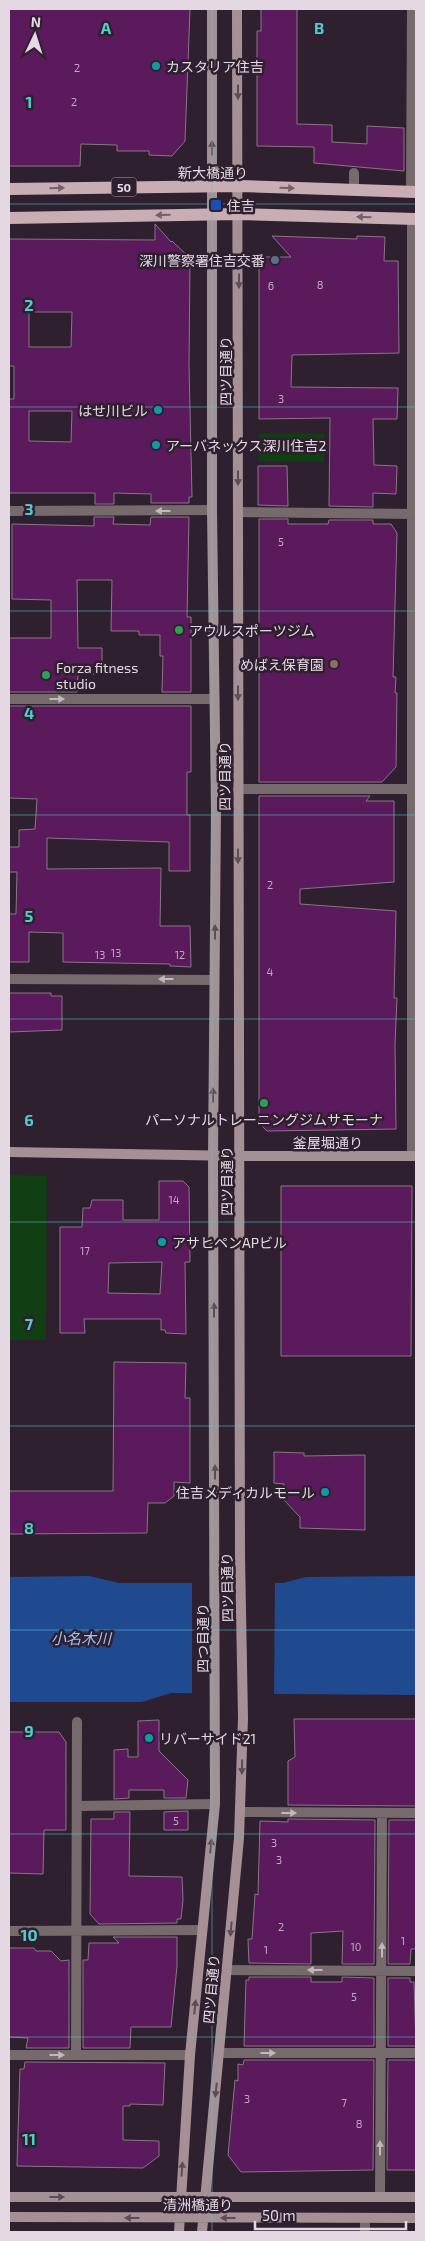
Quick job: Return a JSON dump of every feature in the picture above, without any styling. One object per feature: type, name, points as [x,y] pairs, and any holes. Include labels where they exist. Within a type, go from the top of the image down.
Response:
[{"type":"main road","name":"四ツ目通り","points":[[212,9],[212,510],[216,810],[213,1156],[215,1556]]},
{"type":"main road","name":"四ツ目通り","points":[[202,2232],[240,1812],[243,1718],[240,1556],[239,186],[237,9]]},
{"type":"main road","name":"新大橋通り","points":[[9,189],[239,186],[414,192]]},
{"type":"main road","name":"50","points":[[9,218],[239,214],[414,219]]},
{"type":"main road","name":"釜屋堀通り","points":[[9,1152],[213,1156],[414,1156]]},
{"type":"main road","name":"四つ目通り","points":[[215,1556],[216,1720]]},
{"type":"main road","name":"四ツ目通り","points":[[179,2232],[190,2055],[215,1804],[216,1720]]},
{"type":"main road","name":"清洲橋通り","points":[[9,2197],[416,2197]]},
{"type":"main road","name":"清洲橋通り","points":[[9,2217],[416,2218]]},
{"type":"street","points":[[412,9],[414,192]]},
{"type":"street","points":[[354,173],[354,190]]},
{"type":"street","points":[[414,219],[414,1156]]},
{"type":"street","points":[[9,511],[212,510]]},
{"type":"street","points":[[238,512],[414,514]]},
{"type":"street","points":[[9,699],[214,699]]},
{"type":"street","points":[[238,789],[414,789]]},
{"type":"street","points":[[9,979],[214,980]]},
{"type":"street","points":[[76,2055],[77,1722]]},
{"type":"street","points":[[78,1806],[215,1804]]},
{"type":"street","points":[[240,1812],[416,1813]]},
{"type":"street","points":[[380,2196],[382,1813]]},
{"type":"street","points":[[9,1931],[202,1930]]},
{"type":"street","points":[[227,1970],[416,1971]]},
{"type":"street","points":[[219,2053],[416,2053]]},
{"type":"street","points":[[9,2055],[190,2055]]},
{"type":"street","points":[[365,2218],[365,2232]]},
{"type":"green space","points":[[259,433],[324,434],[324,462],[259,461]]},
{"type":"green space","points":[[9,1175],[47,1176],[46,1340],[9,1340]]},
{"type":"water","name":"小名木川","points":[[89,1576],[119,1583],[283,1583],[306,1577],[416,1576],[416,1695],[171,1693],[142,1702],[9,1702],[9,1577]]},
{"type":"pier","points":[[192,1580],[275,1580],[274,1696],[192,1695]]},
{"type":"building","points":[[9,9],[190,9],[185,141],[172,156],[149,155],[149,151],[117,151],[117,145],[81,144],[80,166],[9,166]]},
{"type":"building","points":[[261,9],[297,9],[297,124],[332,125],[332,142],[367,144],[367,126],[404,128],[404,171],[314,163],[314,147],[257,146],[257,31],[261,31]]},
{"type":"building","points":[[155,224],[171,242],[190,258],[189,365],[192,497],[189,497],[189,503],[151,503],[151,494],[114,493],[114,504],[95,504],[95,493],[9,493],[9,399],[14,399],[14,366],[9,366],[9,239],[155,240]],"holes":[[[29,312],[72,312],[71,347],[29,347]],[[29,411],[72,411],[71,442],[29,441]]]},
{"type":"building","points":[[272,236],[357,239],[357,236],[385,237],[384,261],[398,261],[399,353],[292,355],[291,387],[398,388],[397,419],[373,419],[374,465],[397,466],[396,494],[373,493],[373,507],[329,506],[330,418],[259,419],[259,257],[291,257]]},
{"type":"building","points":[[258,466],[287,466],[288,506],[258,505]]},
{"type":"building","points":[[94,517],[114,517],[113,524],[150,525],[151,517],[189,517],[187,617],[191,617],[191,692],[162,692],[163,656],[160,656],[160,635],[139,635],[139,631],[111,631],[112,580],[77,580],[78,648],[102,648],[102,674],[78,674],[77,692],[9,692],[9,638],[51,638],[51,600],[12,599],[12,524],[94,526]]},
{"type":"building","points":[[259,519],[288,519],[288,524],[328,524],[329,520],[373,520],[373,524],[391,524],[397,533],[393,677],[396,677],[395,693],[397,693],[396,767],[382,782],[259,782]]},
{"type":"building","points":[[9,706],[191,706],[191,772],[187,772],[187,815],[190,815],[190,871],[169,871],[169,842],[47,838],[47,869],[161,868],[160,926],[190,926],[191,967],[170,966],[170,964],[63,962],[63,933],[29,932],[29,962],[9,962],[9,914],[16,914],[17,872],[9,872],[9,847],[19,847],[19,830],[35,829],[37,799],[9,798]]},
{"type":"building","points":[[259,796],[370,796],[366,801],[394,801],[394,882],[300,889],[300,904],[396,911],[394,998],[397,998],[395,1045],[396,1129],[267,1131],[259,1123]]},
{"type":"building","points":[[9,993],[51,993],[51,996],[62,996],[62,1030],[9,1032]]},
{"type":"building","points":[[159,1181],[183,1181],[189,1187],[190,1262],[185,1262],[186,1334],[166,1333],[165,1330],[161,1330],[161,1319],[84,1319],[85,1333],[60,1333],[60,1227],[82,1227],[83,1208],[90,1208],[92,1200],[123,1200],[123,1220],[159,1220]],"holes":[[[162,1262],[160,1294],[108,1293],[109,1263]]]},
{"type":"building","points":[[281,1186],[412,1186],[411,1356],[281,1356]]},
{"type":"building","points":[[114,1362],[186,1363],[185,1398],[190,1398],[190,1483],[174,1482],[174,1496],[165,1503],[148,1503],[147,1533],[9,1534],[9,1491],[113,1491]]},
{"type":"building","name":"住吉メディカルモール","points":[[274,1452],[304,1453],[304,1456],[365,1455],[365,1530],[300,1528],[300,1517],[284,1500],[284,1484],[274,1483]]},
{"type":"building","points":[[294,1719],[416,1719],[416,1806],[288,1805],[288,1761],[295,1757]]},
{"type":"building","name":"リバーサイド21","points":[[159,1720],[159,1751],[188,1780],[186,1798],[164,1798],[164,1790],[129,1790],[129,1798],[114,1799],[114,1750],[128,1749],[128,1757],[138,1757],[138,1721]]},
{"type":"building","points":[[9,1732],[59,1732],[66,1742],[66,1830],[44,1830],[43,1874],[9,1873]]},
{"type":"building","points":[[188,1811],[188,1830],[164,1830],[164,1812]]},
{"type":"building","points":[[114,1812],[130,1812],[129,1876],[182,1877],[183,1900],[181,1919],[177,1919],[177,1923],[99,1924],[90,1914],[91,1819],[114,1819]]},
{"type":"building","points":[[288,1819],[375,1820],[374,1964],[342,1964],[343,1931],[311,1933],[311,1964],[249,1963],[248,1939],[252,1939],[255,1894],[258,1895],[260,1821],[288,1822]]},
{"type":"building","points":[[389,1820],[416,1820],[416,1949],[411,1949],[410,1964],[388,1964]]},
{"type":"building","points":[[113,1937],[177,1937],[177,1966],[171,2027],[131,2027],[130,2048],[83,2048],[83,1960],[88,1960],[89,1943],[119,1943]]},
{"type":"building","points":[[9,1948],[34,1948],[36,1951],[51,1951],[61,1961],[69,1960],[69,2048],[26,2048],[28,2038],[9,2037]]},
{"type":"building","points":[[249,1977],[311,1977],[311,1982],[342,1982],[342,1977],[374,1978],[374,2046],[244,2046],[246,1980],[249,1980]]},
{"type":"building","points":[[388,1978],[410,1978],[410,1982],[414,1982],[416,2046],[388,2046]]},
{"type":"building","points":[[244,2060],[374,2060],[373,2170],[241,2172],[228,2155],[235,2080],[238,2081],[238,2064],[243,2065]]},
{"type":"building","points":[[388,2060],[416,2060],[416,2170],[387,2170]]},
{"type":"building","points":[[25,2062],[165,2063],[163,2105],[130,2104],[130,2106],[123,2106],[123,2140],[159,2141],[159,2156],[143,2168],[17,2166],[20,2069],[24,2069]]},
{"type":"place","name":"カスタリア住吉","points":[[156,66]]},
{"type":"place","name":"住吉","points":[[216,205]]},
{"type":"place","name":"深川警察署住吉交番","points":[[275,260]]},
{"type":"place","name":"はせ川ビル","points":[[158,410]]},
{"type":"place","name":"アーバネックス深川住吉2","points":[[156,445]]},
{"type":"place","name":"アウルスポーツジム","points":[[179,630]]},
{"type":"place","name":"めばえ保育園","points":[[334,664]]},
{"type":"place","name":"Forza fitness studio","points":[[46,675]]},
{"type":"place","name":"パーソナルトレーニングジムサモーナ","points":[[264,1103]]},
{"type":"place","name":"アサヒペンAPビル","points":[[162,1242]]},
{"type":"place","name":"住吉メディカルモール","points":[[325,1492]]},
{"type":"place","name":"リバーサイド21","points":[[149,1738]]}]
